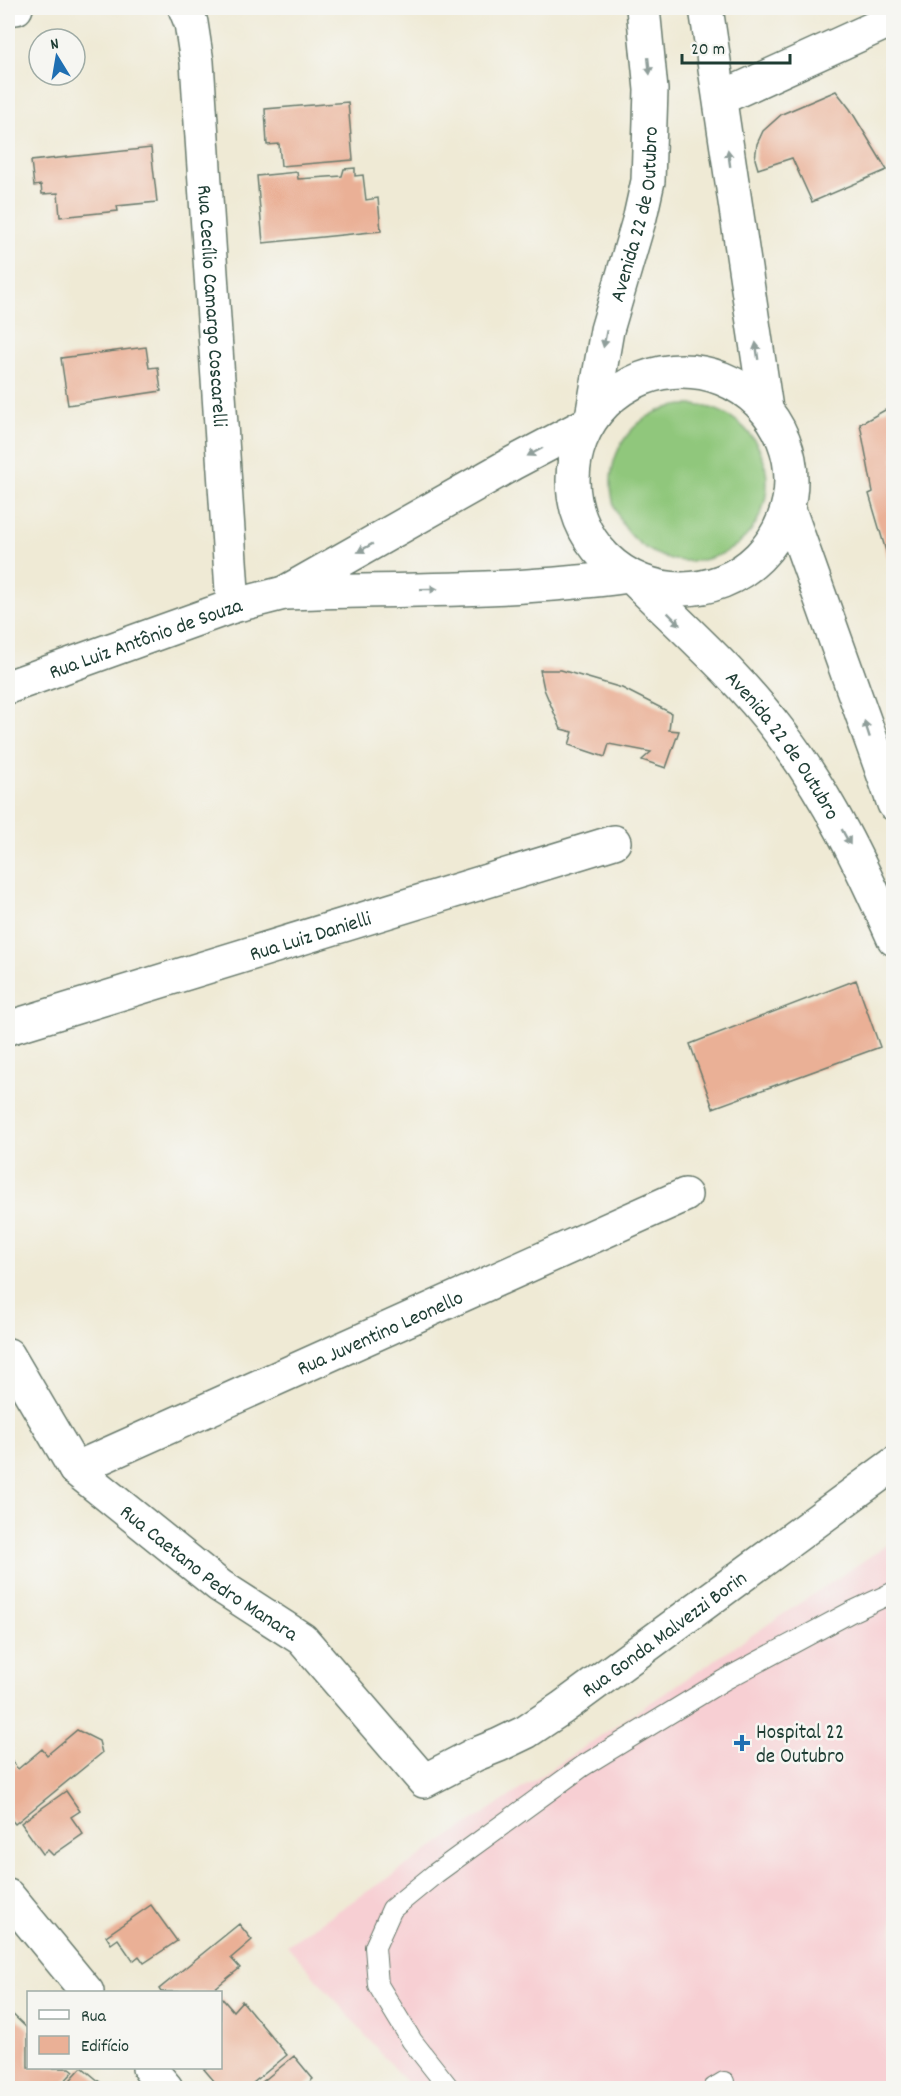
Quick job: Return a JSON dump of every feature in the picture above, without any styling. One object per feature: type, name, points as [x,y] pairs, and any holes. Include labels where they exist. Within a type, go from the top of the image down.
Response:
[{"type":"street","points":[[8,9],[16,8]]},
{"type":"street","name":"Rua Cecílio Camargo Coscarelli","points":[[185,8],[191,23],[197,62],[233,606]]},
{"type":"street","name":"Avenida 22 de Outubro","points":[[589,421],[607,330],[640,218],[648,181],[651,90],[643,8]]},
{"type":"street","points":[[706,8],[766,409]]},
{"type":"street","points":[[721,98],[894,19]]},
{"type":"street","points":[[668,371],[704,373],[738,386],[766,409],[778,426],[786,445],[791,486],[788,507],[772,542],[752,563],[728,579],[709,586],[680,589],[651,585],[631,577],[610,563],[592,543],[575,506],[573,466],[577,446],[589,421],[610,397],[633,382],[668,371]]},
{"type":"street","points":[[285,593],[589,421]]},
{"type":"street","points":[[788,507],[894,804]]},
{"type":"street","points":[[285,593],[518,586],[631,577]]},
{"type":"street","name":"Avenida 22 de Outubro","points":[[631,577],[744,689],[779,731],[820,790],[860,863],[894,939]]},
{"type":"street","name":"Rua Luiz Antônio de Souza","points":[[8,687],[233,606],[285,593]]},
{"type":"street","name":"Rua Luiz Danielli","points":[[8,1028],[614,842]]},
{"type":"street","name":"Rua Juventino Leonello","points":[[75,1469],[685,1195]]},
{"type":"street","name":"Rua Caetano Pedro Manara","points":[[8,1355],[75,1469],[220,1586],[302,1639],[424,1781]]},
{"type":"street","name":"Rua Gonda Malvezzi Borin","points":[[424,1781],[526,1732],[562,1708],[894,1464]]},
{"type":"street","points":[[8,1896],[86,1991]]},
{"type":"street","points":[[151,2069],[166,2088]]},
{"type":"lane","points":[[449,2088],[412,2041],[378,1985],[375,1947],[392,1909],[436,1873],[583,1766],[724,1680],[851,1611],[894,1592]]},
{"type":"shaded area","name":"Hospital 22 de Outubro","points":[[893,1541],[893,2088],[411,2088],[287,1945]]},
{"type":"green space","points":[[689,405],[704,406],[719,411],[733,418],[744,428],[754,439],[761,453],[766,468],[766,498],[761,513],[754,527],[744,538],[733,548],[719,555],[704,560],[689,561],[674,560],[659,555],[645,548],[634,538],[624,527],[617,513],[612,498],[611,483],[612,468],[617,453],[624,439],[634,428],[645,418],[659,411],[674,406]]},
{"type":"building","points":[[836,91],[850,109],[887,170],[812,202],[792,158],[758,169],[755,159],[757,144],[763,131],[782,114]]},
{"type":"building","points":[[348,102],[353,160],[281,166],[279,144],[267,145],[265,109]]},
{"type":"building","points":[[151,148],[157,202],[117,206],[118,211],[60,217],[58,193],[42,194],[41,185],[34,186],[31,161]]},
{"type":"building","points":[[355,168],[355,176],[363,175],[366,200],[378,198],[381,231],[263,243],[257,176],[297,172],[298,179],[342,176],[344,169]]},
{"type":"building","points":[[146,347],[149,368],[158,367],[161,391],[68,405],[61,358]]},
{"type":"building","points":[[894,405],[893,575],[869,494],[873,492],[860,424]]},
{"type":"building","points":[[540,670],[561,670],[622,688],[671,713],[669,730],[679,731],[666,768],[642,760],[651,752],[609,744],[605,757],[569,745],[573,732],[561,729],[544,689]]},
{"type":"building","points":[[856,980],[880,1047],[713,1108],[690,1044]]},
{"type":"building","points":[[77,1730],[99,1741],[102,1753],[15,1824],[8,1816],[8,1757],[18,1769],[42,1749],[47,1755]]},
{"type":"building","points":[[66,1791],[80,1811],[71,1817],[83,1834],[53,1855],[48,1850],[43,1854],[21,1823]]},
{"type":"building","points":[[151,1905],[177,1941],[144,1963],[139,1956],[133,1961],[118,1939],[111,1944],[106,1936]]},
{"type":"building","points":[[239,1924],[252,1940],[231,1958],[240,1968],[214,1989],[217,1991],[160,1991],[159,1989]]},
{"type":"building","points":[[222,1998],[233,2011],[242,2001],[287,2055],[247,2088],[220,2088],[204,2069],[222,2069]]},
{"type":"building","points":[[8,2010],[27,2028],[27,2069],[71,2069],[74,2071],[58,2088],[18,2088],[8,2078]]},
{"type":"building","points":[[294,2056],[313,2079],[305,2088],[255,2088]]},
{"type":"building","points":[[80,2069],[84,2069],[107,2088],[65,2088]]},
{"type":"place","name":"Hospital 22 de Outubro","points":[[742,1743]]}]
